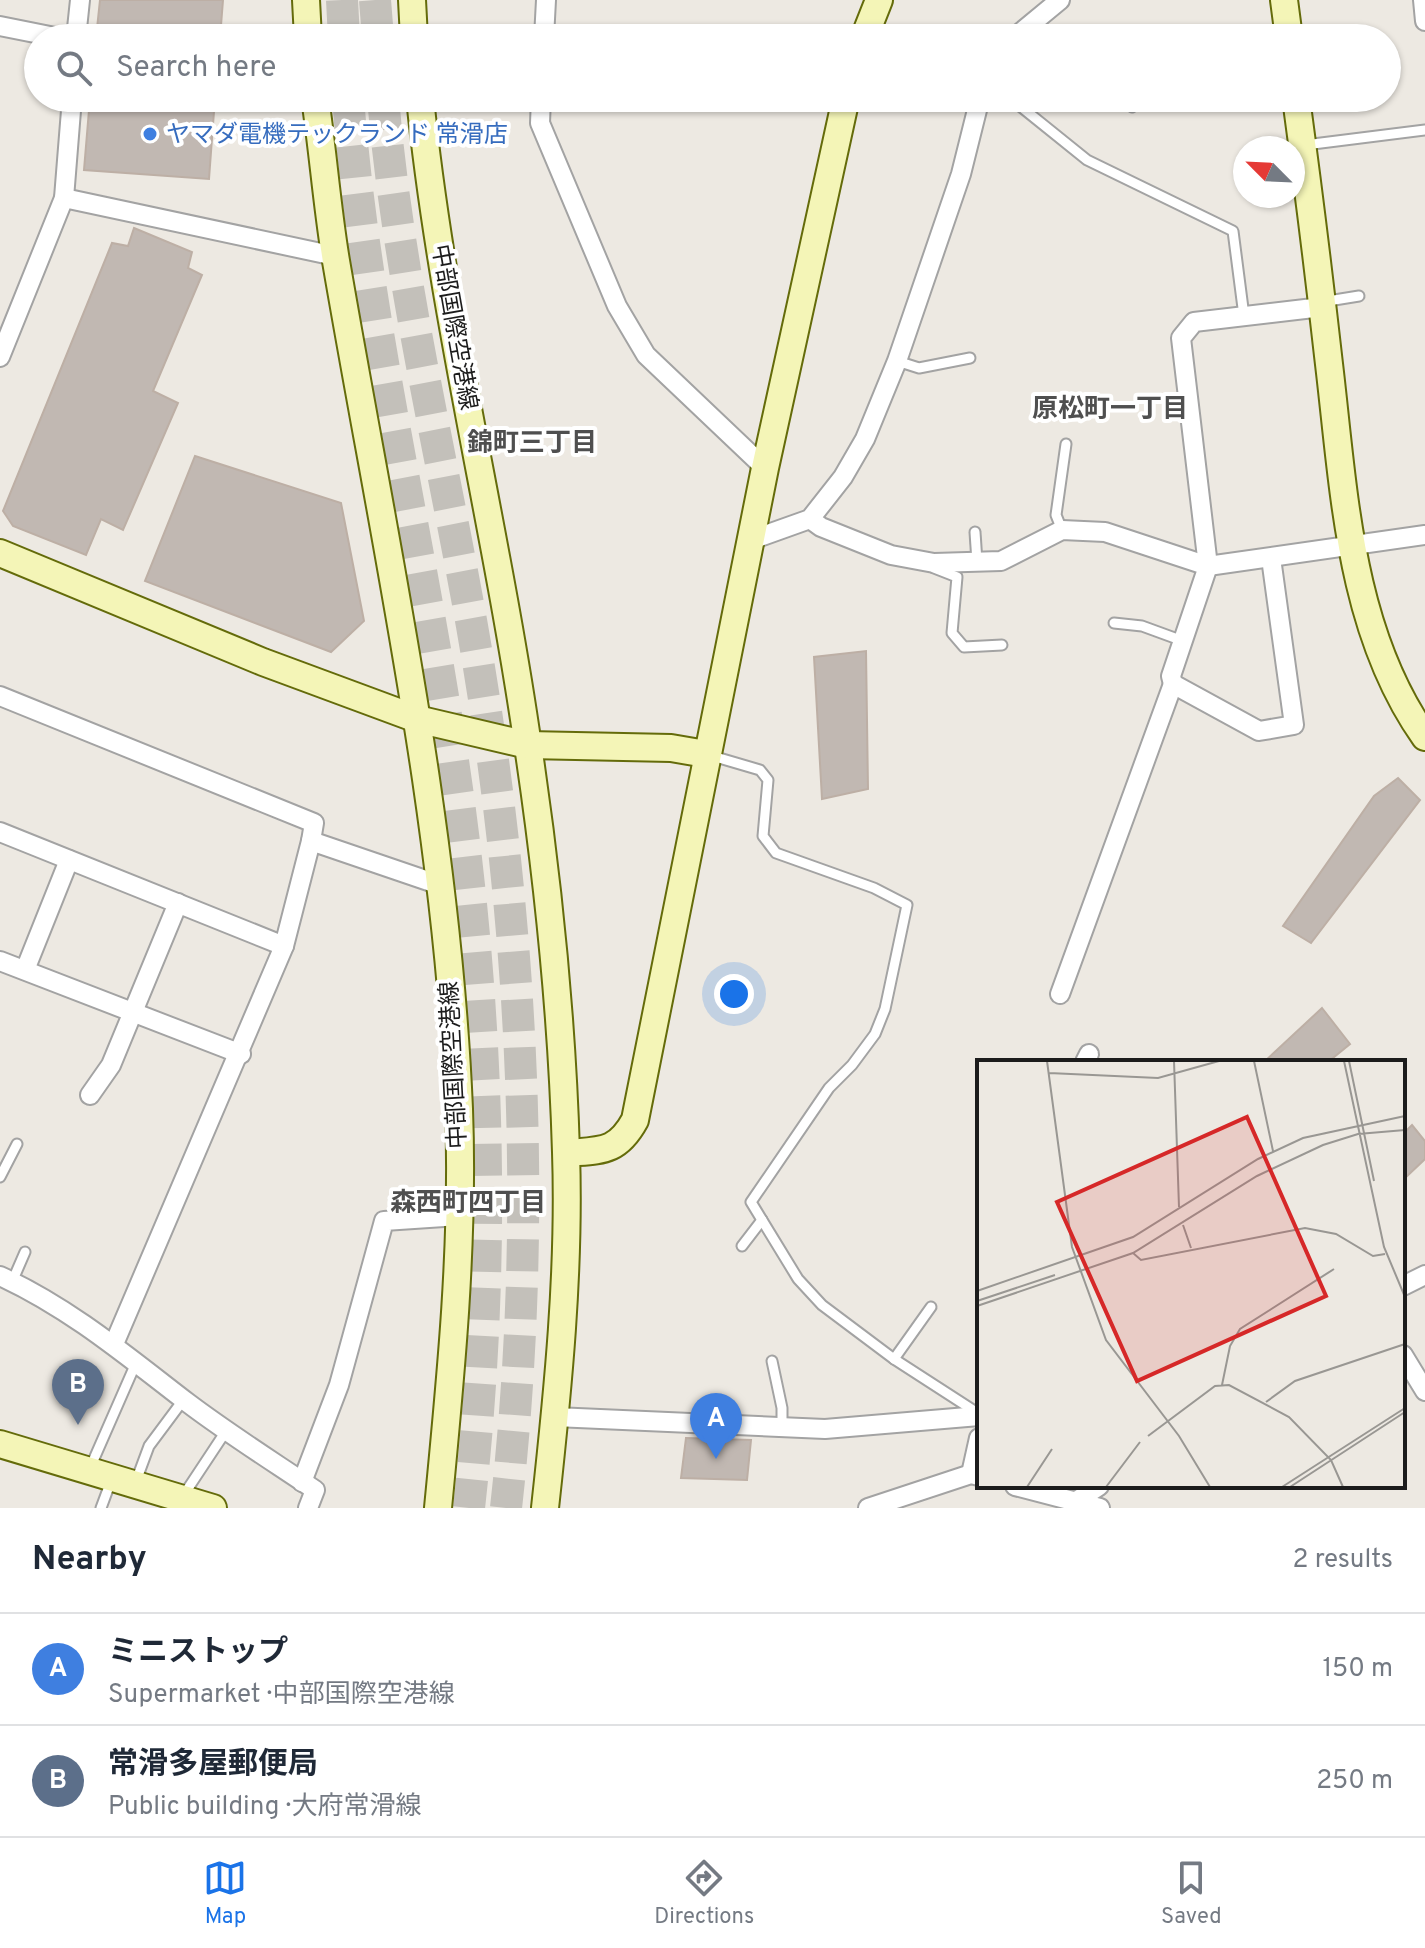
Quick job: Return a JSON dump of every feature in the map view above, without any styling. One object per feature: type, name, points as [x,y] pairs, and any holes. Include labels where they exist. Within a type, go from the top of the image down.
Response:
[{"type":"main road","points":[[306,0],[307,24]]},
{"type":"main road","points":[[412,0],[413,24]]},
{"type":"main road","points":[[870,24],[879,0]]},
{"type":"main road","points":[[1284,0],[1287,24]]},
{"type":"main road","name":"中部国際空港線","points":[[317,112],[335,256],[417,719],[440,885],[459,1109],[459,1216],[454,1340],[438,1508]]},
{"type":"main road","name":"中部国際空港線","points":[[422,112],[437,227],[528,745],[552,951],[567,1153],[564,1297],[545,1508]]},
{"type":"main road","points":[[567,1153],[606,1150],[625,1139],[635,1120],[706,754],[843,112]]},
{"type":"main road","points":[[1298,112],[1301,136]]},
{"type":"main road","points":[[1305,170],[1353,547],[1377,647],[1404,705],[1425,737]]},
{"type":"main road","points":[[0,553],[263,662],[417,719],[528,745],[671,748],[706,754]]},
{"type":"main road","points":[[0,1444],[112,1478],[174,1501],[213,1508]]},
{"type":"street","points":[[77,24],[80,0]]},
{"type":"street","points":[[545,24],[546,0]]},
{"type":"street","points":[[1032,24],[1060,0]]},
{"type":"street","points":[[1423,0],[1425,21]]},
{"type":"street","points":[[0,27],[24,31]]},
{"type":"street","points":[[0,357],[64,198],[71,112]]},
{"type":"street","points":[[540,112],[540,123],[617,306],[646,355],[765,468]]},
{"type":"street","points":[[751,540],[810,519],[843,477],[865,439],[897,361],[961,174],[976,112]]},
{"type":"street","points":[[64,198],[335,256]]},
{"type":"street","points":[[1060,994],[1173,684],[1171,676],[1186,641],[1208,566],[1181,338],[1194,322],[1322,304]]},
{"type":"street","points":[[810,519],[821,527],[891,555],[934,563],[1001,561],[1062,530],[1105,532],[1208,566],[1425,535]]},
{"type":"street","points":[[1173,684],[1259,731],[1294,725],[1271,558]]},
{"type":"street","points":[[0,696],[314,823],[284,946],[241,1054],[114,1344]]},
{"type":"street","points":[[0,832],[284,946]]},
{"type":"street","points":[[311,841],[440,885]]},
{"type":"street","points":[[25,970],[69,860]]},
{"type":"street","points":[[90,1095],[111,1065],[178,903]]},
{"type":"street","points":[[0,961],[241,1054]]},
{"type":"street","points":[[302,1482],[339,1385],[384,1221],[459,1216]]},
{"type":"street","points":[[1405,1285],[1425,1275]]},
{"type":"street","points":[[6,1279],[114,1344],[226,1431],[315,1490],[308,1508]]},
{"type":"street","points":[[1405,1358],[1425,1391]]},
{"type":"street","points":[[555,1417],[825,1429],[977,1415]]},
{"type":"street","points":[[868,1508],[975,1475]]},
{"type":"street","points":[[1022,1488],[1100,1508]]},
{"type":"street","points":[[1075,1502],[1096,1488]]},
{"type":"lane","points":[[1027,112],[1087,160],[1233,231],[1244,316]]},
{"type":"lane","points":[[1305,146],[1425,130]]},
{"type":"lane","points":[[1322,304],[1359,296]]},
{"type":"lane","points":[[897,361],[919,368],[970,358]]},
{"type":"lane","points":[[1062,530],[1056,515],[1066,444]]},
{"type":"lane","points":[[975,532],[977,562]]},
{"type":"lane","points":[[1001,561],[1008,565],[1022,563]]},
{"type":"lane","points":[[934,563],[934,568],[957,577],[952,633],[964,647],[1002,645]]},
{"type":"lane","points":[[1114,623],[1142,626],[1186,641]]},
{"type":"lane","points":[[706,754],[760,770],[768,780],[763,836],[776,853],[874,888],[907,905],[885,1009],[875,1034],[852,1065],[829,1088],[751,1202],[798,1279],[822,1305],[894,1359],[977,1414]]},
{"type":"lane","points":[[0,1177],[17,1144]]},
{"type":"lane","points":[[742,1246],[762,1220]]},
{"type":"lane","points":[[6,1279],[25,1252]]},
{"type":"lane","points":[[894,1359],[931,1307]]},
{"type":"lane","points":[[772,1361],[782,1408],[782,1427]]},
{"type":"lane","points":[[101,1508],[112,1478],[136,1363]]},
{"type":"lane","points":[[112,1478],[149,1446],[184,1399]]},
{"type":"lane","points":[[174,1501],[226,1431]]},
{"type":"building","points":[[100,0],[223,0],[221,24],[97,24]]},
{"type":"building","name":"ヤマダ電機テックランド 常滑店","points":[[89,112],[214,112],[209,179],[84,170]]},
{"type":"building","points":[[134,228],[192,252],[188,268],[202,275],[153,391],[178,403],[123,530],[101,519],[86,555],[13,526],[3,511],[112,243],[128,246]]},
{"type":"building","points":[[195,456],[341,503],[364,621],[331,652],[145,581]]},
{"type":"building","points":[[866,651],[868,789],[822,799],[814,657]]},
{"type":"building","points":[[1398,778],[1420,800],[1311,943],[1283,926],[1374,796]]},
{"type":"building","points":[[1322,1008],[1350,1044],[1330,1060],[1266,1060]]},
{"type":"building","points":[[1412,1125],[1425,1141],[1425,1159],[1405,1178],[1405,1132]]},
{"type":"building","points":[[686,1438],[751,1440],[747,1480],[681,1478]]},
{"type":"tunnel","points":[[342,0],[343,24]]},
{"type":"tunnel","points":[[375,0],[377,24]]},
{"type":"tunnel","points":[[349,112],[380,347],[453,761],[475,947],[482,1040],[486,1227],[484,1321],[469,1508]]},
{"type":"tunnel","points":[[384,112],[410,297],[472,626],[489,735],[514,955],[523,1176],[522,1287],[506,1508]]},
{"type":"place","name":"ヤマダ電機テックランド 常滑店","points":[[150,134]]},
{"type":"place","name":"常滑多屋郵便局","points":[[78,1425]]},
{"type":"place","name":"ミニストップ","points":[[716,1459]]},
{"type":"district","name":"原松町一丁目","points":[[1110,408]]},
{"type":"district","name":"錦町三丁目","points":[[532,442]]},
{"type":"district","name":"森西町四丁目","points":[[468,1202]]}]
